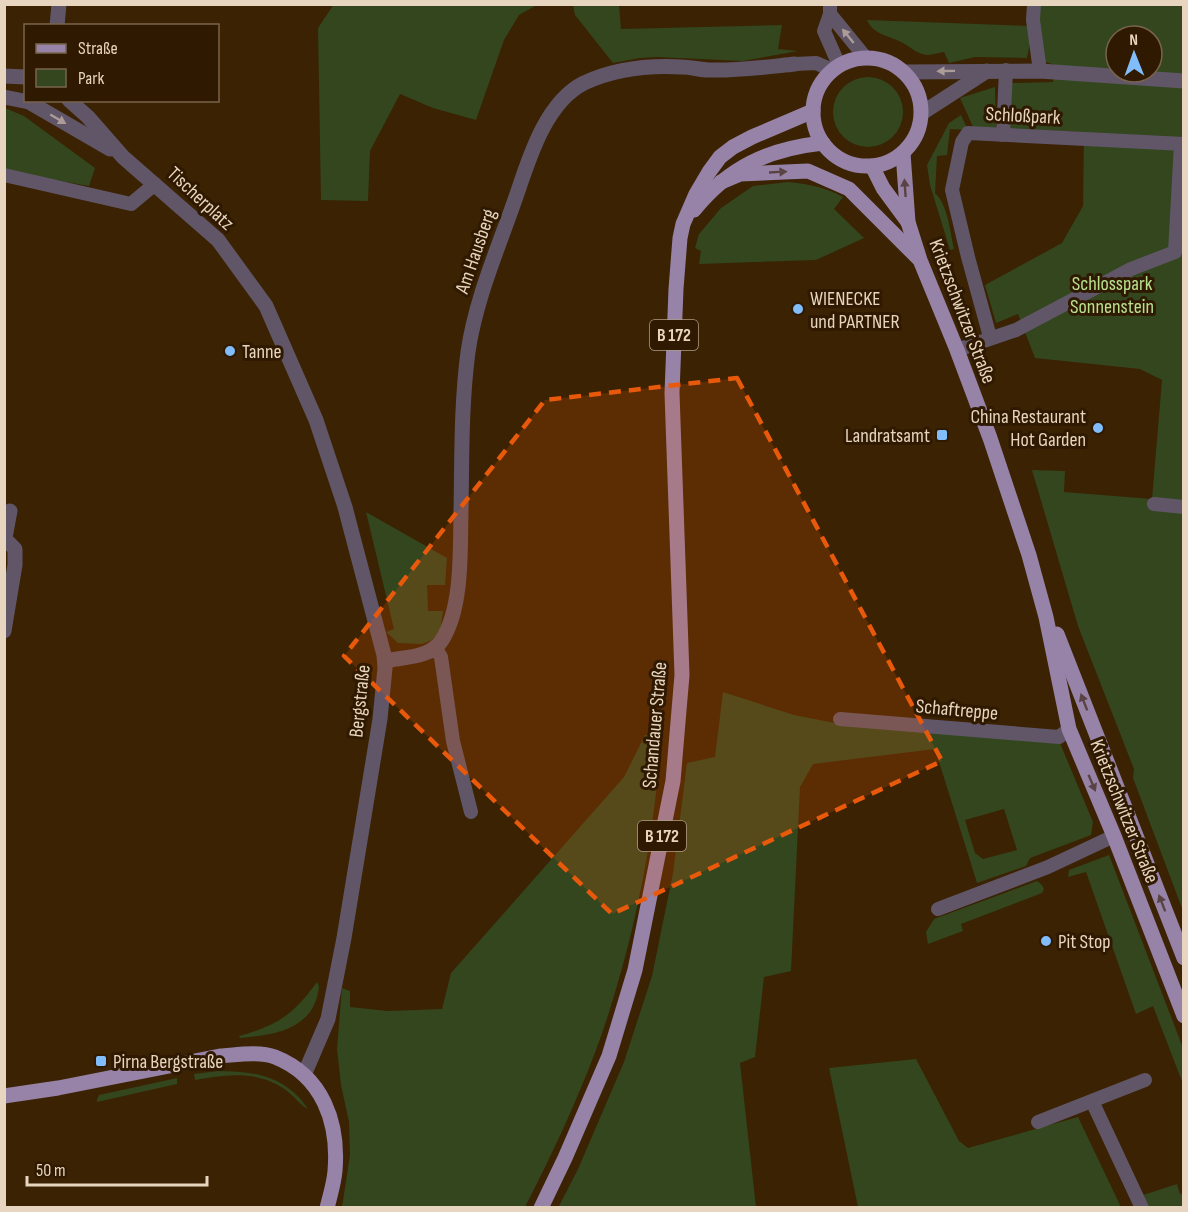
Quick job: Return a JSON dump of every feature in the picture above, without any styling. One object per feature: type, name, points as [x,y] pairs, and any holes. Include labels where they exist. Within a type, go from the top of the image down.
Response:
[{"type":"main road","points":[[865,57],[887,60],[905,72],[918,91],[922,113],[917,135],[903,153],[894,160],[872,166],[850,164],[839,159],[823,143],[817,133],[813,111],[818,89],[835,68],[847,61],[865,57]]},
{"type":"main road","name":"Schandauer Straße","points":[[541,1208],[609,1056],[635,970],[673,781],[682,675],[672,393],[676,289],[683,224],[696,194],[720,157],[752,137],[813,111]]},
{"type":"main road","points":[[683,224],[702,200],[739,168],[769,154],[794,147],[823,143]]},
{"type":"main road","name":"Krietzschwitzer Straße","points":[[903,153],[908,222],[920,260],[957,350],[1014,508],[1046,617],[1069,729],[1114,836],[1184,1016]]},
{"type":"main road","points":[[872,166],[883,188],[908,222]]},
{"type":"main road","points":[[721,182],[740,174],[808,171],[849,189],[920,260]]},
{"type":"main road","name":"Krietzschwitzer Straße","points":[[1046,617],[1054,624],[1184,958]]},
{"type":"main road","points":[[4,1096],[70,1086],[220,1056],[246,1054],[274,1056],[304,1075],[318,1090],[329,1110],[336,1138],[336,1173],[327,1208]]},
{"type":"street","points":[[57,24],[59,4]]},
{"type":"street","name":"Am Hausberg","points":[[435,647],[441,642],[449,627],[459,569],[463,418],[468,354],[474,319],[544,123],[564,97],[583,84],[613,72],[651,67],[738,70],[795,64]]},
{"type":"street","name":"Schloßpark","points":[[922,113],[987,71]]},
{"type":"street","name":"Schloßpark","points":[[905,72],[1040,71],[1184,81]]},
{"type":"street","points":[[4,76],[24,77]]},
{"type":"street","name":"Tischerplatz","points":[[4,98],[24,100]]},
{"type":"street","name":"Tischerplatz","points":[[32,102],[123,157]]},
{"type":"street","name":"Tischerplatz","points":[[71,102],[88,117],[123,157],[218,240],[266,306]]},
{"type":"street","name":"Bergstraße","points":[[266,306],[316,420],[345,507],[385,661],[380,719],[328,1018],[304,1075]]},
{"type":"street","points":[[4,631],[15,566],[15,549],[5,538],[10,511]]},
{"type":"street","points":[[385,661],[430,652],[435,647]]},
{"type":"lane","points":[[1034,4],[1033,20],[1040,71]]},
{"type":"lane","points":[[830,9],[865,57]]},
{"type":"lane","points":[[830,9],[824,31],[835,68]]},
{"type":"lane","name":"Am Hausberg","points":[[795,64],[816,63],[835,68]]},
{"type":"lane","points":[[1003,135],[1005,70]]},
{"type":"lane","name":"Schloßpark","points":[[969,134],[1003,135],[1182,144],[1175,252],[1131,269],[1016,330],[990,337],[952,190],[962,142],[969,134]]},
{"type":"lane","points":[[4,175],[131,204],[155,184]]},
{"type":"lane","points":[[957,350],[990,337]]},
{"type":"lane","points":[[1154,504],[1184,507]]},
{"type":"lane","points":[[435,647],[441,657],[453,741],[471,812]]},
{"type":"lane","name":"Schaftreppe","points":[[840,719],[1059,737],[1069,729]]},
{"type":"lane","points":[[938,909],[1048,867],[1114,836]]},
{"type":"lane","points":[[1038,1122],[1145,1080]]},
{"type":"lane","points":[[1092,1101],[1142,1208]]},
{"type":"highlighted area","points":[[737,378],[942,761],[612,914],[344,656],[545,400]]},
{"type":"green space","points":[[334,4],[537,5],[519,15],[504,40],[476,120],[433,108],[400,94],[370,151],[368,201],[321,200],[318,28]]},
{"type":"green space","points":[[573,5],[619,5],[621,29],[782,25],[778,49],[798,51],[743,61],[657,57],[613,63],[575,15]]},
{"type":"green space","name":"Schlosspark Sonnenstein","points":[[1030,5],[1183,5],[1183,911],[1133,778],[1134,769],[1078,626],[1032,470],[1065,471],[1064,492],[1152,499],[1162,380],[1140,369],[1035,358],[1018,314],[996,323],[985,285],[1062,243],[1083,206],[1084,132],[1010,129],[1012,83],[1053,82],[1055,65],[1039,60],[1030,43],[1027,58],[975,57],[949,63],[944,52],[929,55],[918,53],[873,29],[867,20],[1030,26]]},
{"type":"green space","points":[[861,77],[875,77],[888,83],[897,92],[903,105],[901,125],[893,137],[875,147],[861,147],[848,141],[839,132],[833,119],[833,105],[839,92],[848,83]]},
{"type":"green space","points":[[995,87],[996,129],[974,129],[960,98]]},
{"type":"green space","points":[[5,108],[24,116],[95,168],[89,186],[5,171]]},
{"type":"green space","points":[[961,115],[968,130],[950,129],[947,155],[937,156],[935,193],[943,204],[948,219],[954,249],[950,250],[930,185],[927,165],[949,123]]},
{"type":"green space","points":[[788,182],[816,186],[843,197],[834,209],[864,238],[816,260],[699,264],[701,251],[695,248],[699,234],[721,208],[753,186]]},
{"type":"green space","points":[[366,512],[447,558],[445,585],[427,585],[428,611],[443,611],[440,632],[432,640],[422,644],[398,643],[386,632],[394,629]]},
{"type":"green space","points":[[723,692],[794,715],[840,724],[1060,743],[1093,822],[1091,835],[1030,858],[1026,866],[977,883],[935,749],[813,764],[800,787],[791,971],[764,977],[755,1057],[740,1063],[756,1207],[558,1208],[578,1169],[624,1062],[652,976],[673,873],[687,763],[715,757]],"holes":[[[1004,809],[1017,850],[983,859],[975,853],[965,820]]]},
{"type":"green space","points":[[645,735],[661,735],[647,855],[631,935],[596,1050],[563,1130],[525,1207],[342,1207],[350,1155],[349,1122],[341,1085],[337,1049],[342,988],[350,991],[350,1007],[388,1011],[442,1009],[451,973],[624,777]]},
{"type":"green space","points":[[1109,855],[1183,1048],[1183,1084],[1153,1006],[1136,1014],[1086,872],[1068,877],[1069,870]]},
{"type":"green space","points":[[1037,881],[1044,889],[1042,893],[961,924],[963,931],[928,944],[926,932],[934,919]]},
{"type":"green space","points":[[317,982],[319,986],[316,1000],[302,1021],[280,1032],[240,1038],[239,1036],[264,1028],[284,1017],[300,1003]]},
{"type":"green space","points":[[916,1059],[959,1141],[968,1148],[1078,1117],[1121,1207],[858,1207],[829,1068]]},
{"type":"green space","points":[[218,1071],[256,1074],[279,1082],[290,1089],[308,1109],[276,1084],[254,1077],[231,1075],[195,1080],[194,1074]]},
{"type":"green space","points":[[177,1078],[177,1084],[97,1102],[99,1095]]},
{"type":"green space","points":[[1177,1184],[1180,1194],[1183,1193],[1183,1207],[1149,1207],[1143,1195]]},
{"type":"place","name":"WIENECKE und PARTNER","points":[[798,309]]},
{"type":"place","name":"Tanne","points":[[230,351]]},
{"type":"place","name":"China Restaurant Hot Garden","points":[[1098,428]]},
{"type":"place","name":"Landratsamt","points":[[942,435]]},
{"type":"place","name":"Pit Stop","points":[[1046,941]]},
{"type":"place","name":"Pirna Bergstraße","points":[[101,1061]]}]
